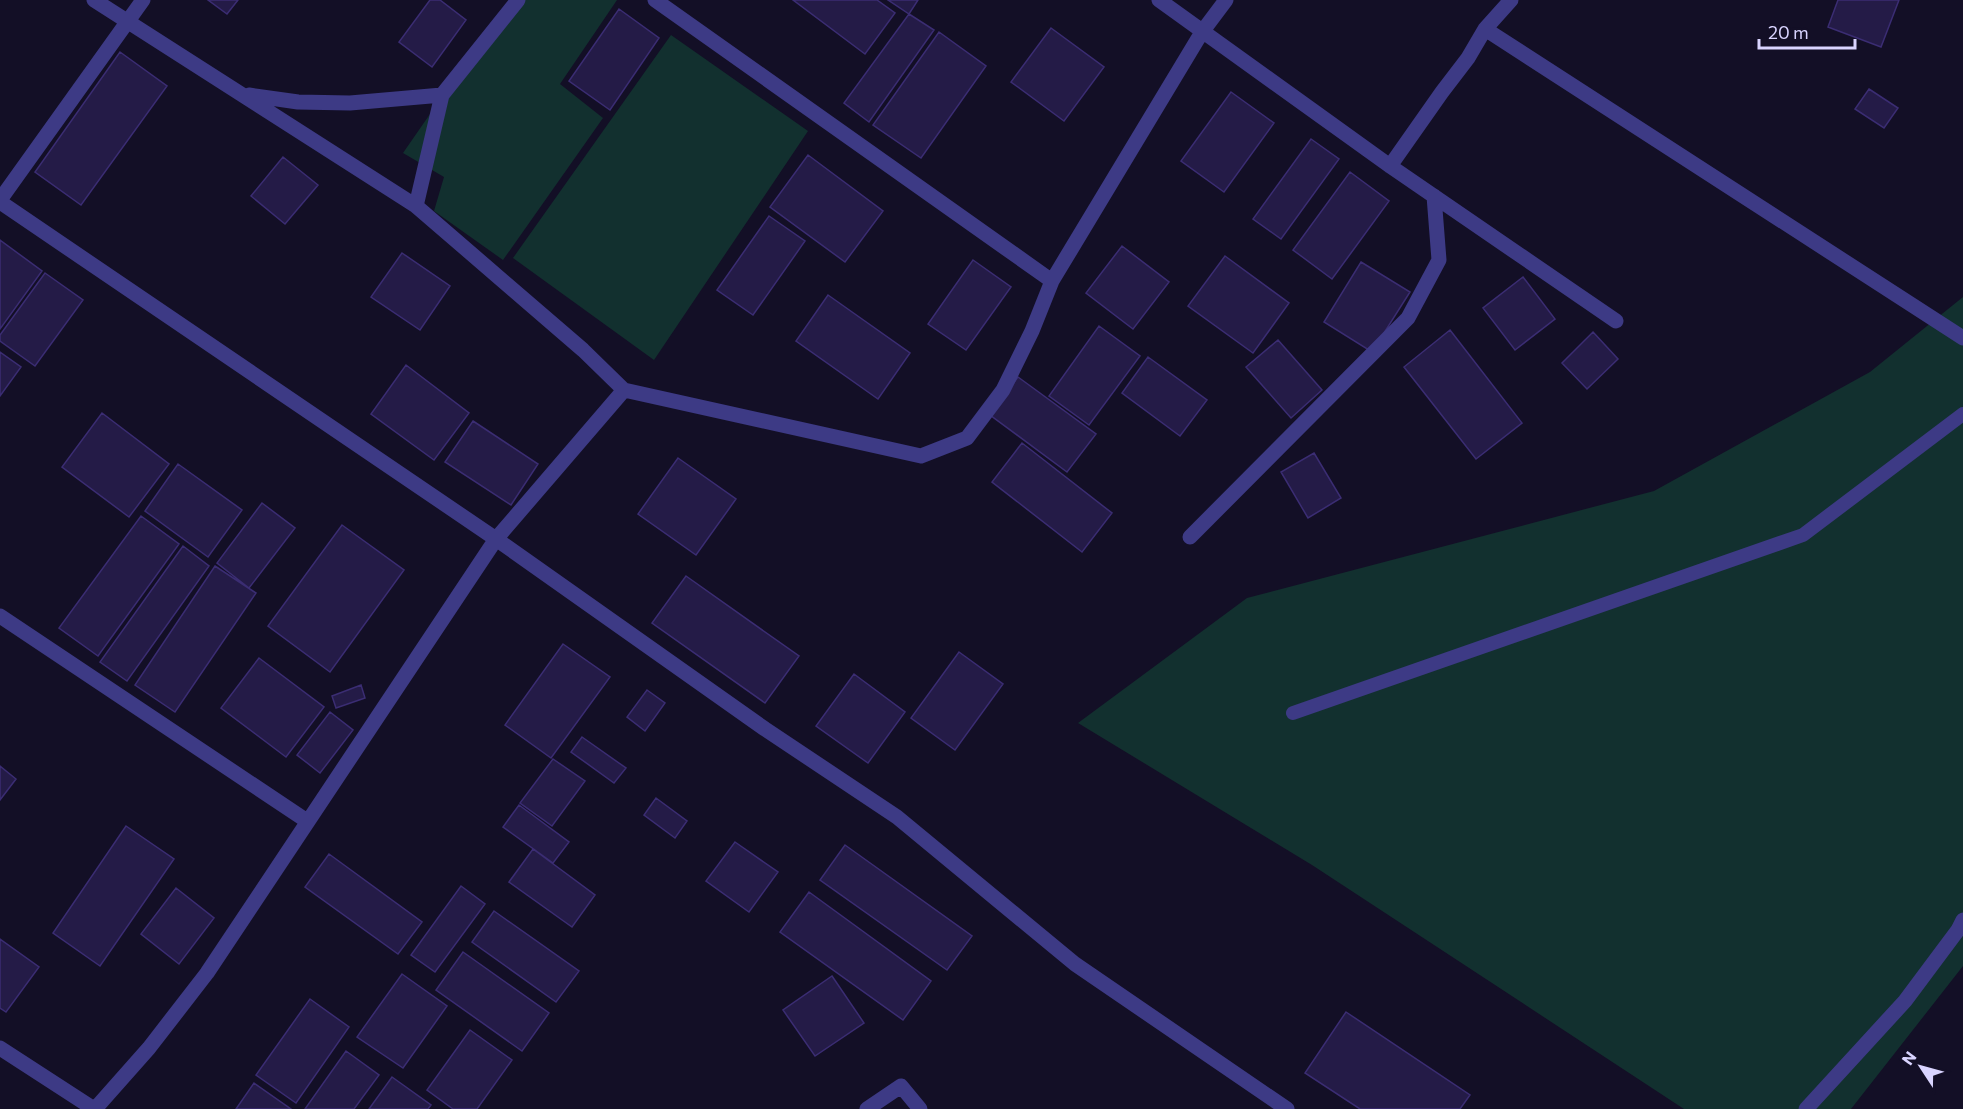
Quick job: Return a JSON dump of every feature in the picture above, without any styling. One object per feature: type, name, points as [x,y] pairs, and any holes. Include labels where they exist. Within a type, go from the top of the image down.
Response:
[{"type":"street","points":[[94,0],[416,206],[583,350],[624,390],[921,456],[967,438],[1003,390],[1032,331],[1052,281],[1202,32],[1226,0]]},
{"type":"street","points":[[143,0],[0,201],[496,539],[765,729],[897,817],[1075,964],[1287,1109]]},
{"type":"street","points":[[416,206],[442,95],[518,0]]},
{"type":"street","points":[[655,0],[1052,281]]},
{"type":"street","points":[[1159,0],[1390,166],[1616,321]]},
{"type":"street","points":[[1390,166],[1468,58],[1485,29],[1511,0]]},
{"type":"street","points":[[1485,29],[1963,338]]},
{"type":"street","points":[[243,94],[298,102],[350,103],[442,95]]},
{"type":"street","points":[[1190,537],[1408,318],[1440,260],[1434,196]]},
{"type":"street","points":[[0,1048],[95,1109],[149,1048],[207,973],[496,539],[624,390]]},
{"type":"street","points":[[0,616],[307,821]]},
{"type":"street","points":[[1806,1109],[1905,1001],[1963,920]]},
{"type":"street","points":[[867,1109],[902,1086],[920,1109]]},
{"type":"lane","points":[[1293,712],[1803,535],[1963,414]]},
{"type":"green space","points":[[509,0],[617,0],[560,84],[603,118],[503,260],[434,211],[444,177],[403,153]]},
{"type":"green space","points":[[671,35],[808,131],[654,360],[513,258]]},
{"type":"green space","points":[[1963,297],[1963,966],[1851,1109],[1684,1109],[1312,865],[1078,723],[1247,598],[1654,491],[1870,372]]},
{"type":"building","points":[[208,0],[238,0],[227,14]]},
{"type":"building","points":[[430,0],[440,0],[466,20],[432,67],[399,42]]},
{"type":"building","points":[[793,0],[877,0],[895,13],[865,54]]},
{"type":"building","points":[[888,0],[918,0],[909,14]]},
{"type":"building","points":[[1838,0],[1899,0],[1881,47],[1828,27]]},
{"type":"building","points":[[619,9],[659,38],[610,110],[569,81]]},
{"type":"building","points":[[909,14],[934,30],[869,122],[844,103]]},
{"type":"building","points":[[1051,28],[1104,67],[1064,121],[1011,82]]},
{"type":"building","points":[[939,32],[986,66],[921,158],[873,125]]},
{"type":"building","points":[[120,52],[167,86],[81,205],[35,172]]},
{"type":"building","points":[[1869,89],[1898,108],[1884,128],[1855,109]]},
{"type":"building","points":[[1231,92],[1274,123],[1224,192],[1181,161]]},
{"type":"building","points":[[1311,139],[1339,159],[1281,239],[1253,219]]},
{"type":"building","points":[[808,155],[883,211],[845,262],[770,207]]},
{"type":"building","points":[[283,157],[318,185],[285,224],[251,196]]},
{"type":"building","points":[[1350,172],[1389,201],[1332,279],[1293,250]]},
{"type":"building","points":[[769,216],[805,241],[753,315],[717,290]]},
{"type":"building","points":[[0,240],[42,271],[0,329]]},
{"type":"building","points":[[1122,246],[1169,282],[1133,329],[1086,293]]},
{"type":"building","points":[[402,253],[450,286],[420,330],[371,297]]},
{"type":"building","points":[[1225,256],[1289,303],[1253,353],[1188,306]]},
{"type":"building","points":[[973,260],[1011,287],[966,350],[928,324]]},
{"type":"building","points":[[1361,262],[1410,292],[1372,352],[1324,322]]},
{"type":"building","points":[[45,273],[83,300],[35,366],[0,341],[0,335]]},
{"type":"building","points":[[1523,277],[1555,319],[1515,350],[1483,308]]},
{"type":"building","points":[[828,295],[910,353],[878,399],[796,341]]},
{"type":"building","points":[[1099,326],[1140,356],[1089,425],[1049,396]]},
{"type":"building","points":[[1450,330],[1522,423],[1476,459],[1404,367]]},
{"type":"building","points":[[1593,332],[1618,359],[1587,389],[1562,363]]},
{"type":"building","points":[[1278,340],[1322,390],[1291,418],[1246,367]]},
{"type":"building","points":[[0,352],[21,367],[0,396]]},
{"type":"building","points":[[1148,357],[1207,400],[1180,436],[1122,393]]},
{"type":"building","points":[[406,365],[469,413],[434,460],[371,414]]},
{"type":"building","points":[[1018,377],[1096,434],[1067,472],[990,415]]},
{"type":"building","points":[[102,413],[169,464],[129,517],[62,467]]},
{"type":"building","points":[[473,421],[538,464],[511,505],[445,462]]},
{"type":"building","points":[[1022,443],[1112,513],[1082,552],[992,482]]},
{"type":"building","points":[[1314,453],[1341,498],[1308,518],[1281,472]]},
{"type":"building","points":[[678,458],[736,499],[696,555],[638,514]]},
{"type":"building","points":[[178,464],[242,510],[208,557],[145,511]]},
{"type":"building","points":[[262,503],[295,528],[249,588],[217,563]]},
{"type":"building","points":[[141,516],[179,544],[98,656],[59,628]]},
{"type":"building","points":[[342,525],[404,570],[330,672],[268,626]]},
{"type":"building","points":[[183,546],[209,566],[127,681],[100,662]]},
{"type":"building","points":[[215,566],[256,593],[175,712],[135,685]]},
{"type":"building","points":[[686,576],[799,656],[765,703],[652,623]]},
{"type":"building","points":[[563,644],[610,677],[551,758],[505,725]]},
{"type":"building","points":[[959,652],[1003,684],[955,750],[911,718]]},
{"type":"building","points":[[259,658],[324,707],[286,757],[221,708]]},
{"type":"building","points":[[854,674],[905,712],[868,763],[816,726]]},
{"type":"building","points":[[361,685],[365,698],[336,708],[332,696]]},
{"type":"building","points":[[647,690],[665,703],[645,731],[627,717]]},
{"type":"building","points":[[330,712],[353,730],[320,773],[297,755]]},
{"type":"building","points":[[582,737],[626,768],[614,783],[571,752]]},
{"type":"building","points":[[553,759],[585,781],[552,826],[520,803]]},
{"type":"building","points":[[0,766],[16,779],[0,800]]},
{"type":"building","points":[[656,798],[687,821],[675,838],[644,815]]},
{"type":"building","points":[[519,805],[569,842],[553,863],[503,827]]},
{"type":"building","points":[[126,826],[174,859],[100,966],[53,933]]},
{"type":"building","points":[[735,842],[778,872],[749,912],[706,881]]},
{"type":"building","points":[[845,845],[972,936],[947,970],[820,880]]},
{"type":"building","points":[[533,849],[595,895],[572,927],[509,882]]},
{"type":"building","points":[[329,854],[422,922],[398,954],[305,887]]},
{"type":"building","points":[[461,886],[485,904],[435,972],[411,955]]},
{"type":"building","points":[[176,888],[214,918],[179,964],[141,934]]},
{"type":"building","points":[[809,892],[931,981],[903,1020],[780,932]]},
{"type":"building","points":[[494,911],[579,971],[556,1002],[472,942]]},
{"type":"building","points":[[0,939],[39,967],[6,1012],[0,1008]]},
{"type":"building","points":[[463,952],[549,1013],[522,1051],[436,990]]},
{"type":"building","points":[[402,974],[447,1006],[403,1068],[357,1037]]},
{"type":"building","points":[[832,976],[864,1023],[815,1056],[783,1010]]},
{"type":"building","points":[[310,999],[349,1027],[296,1103],[256,1075]]},
{"type":"building","points":[[1346,1012],[1470,1095],[1460,1109],[1360,1109],[1305,1073]]},
{"type":"building","points":[[470,1030],[512,1060],[477,1109],[453,1109],[427,1090]]},
{"type":"building","points":[[346,1051],[379,1075],[354,1109],[305,1109]]},
{"type":"building","points":[[392,1077],[431,1105],[428,1109],[369,1109]]},
{"type":"building","points":[[254,1083],[291,1109],[236,1109]]}]
